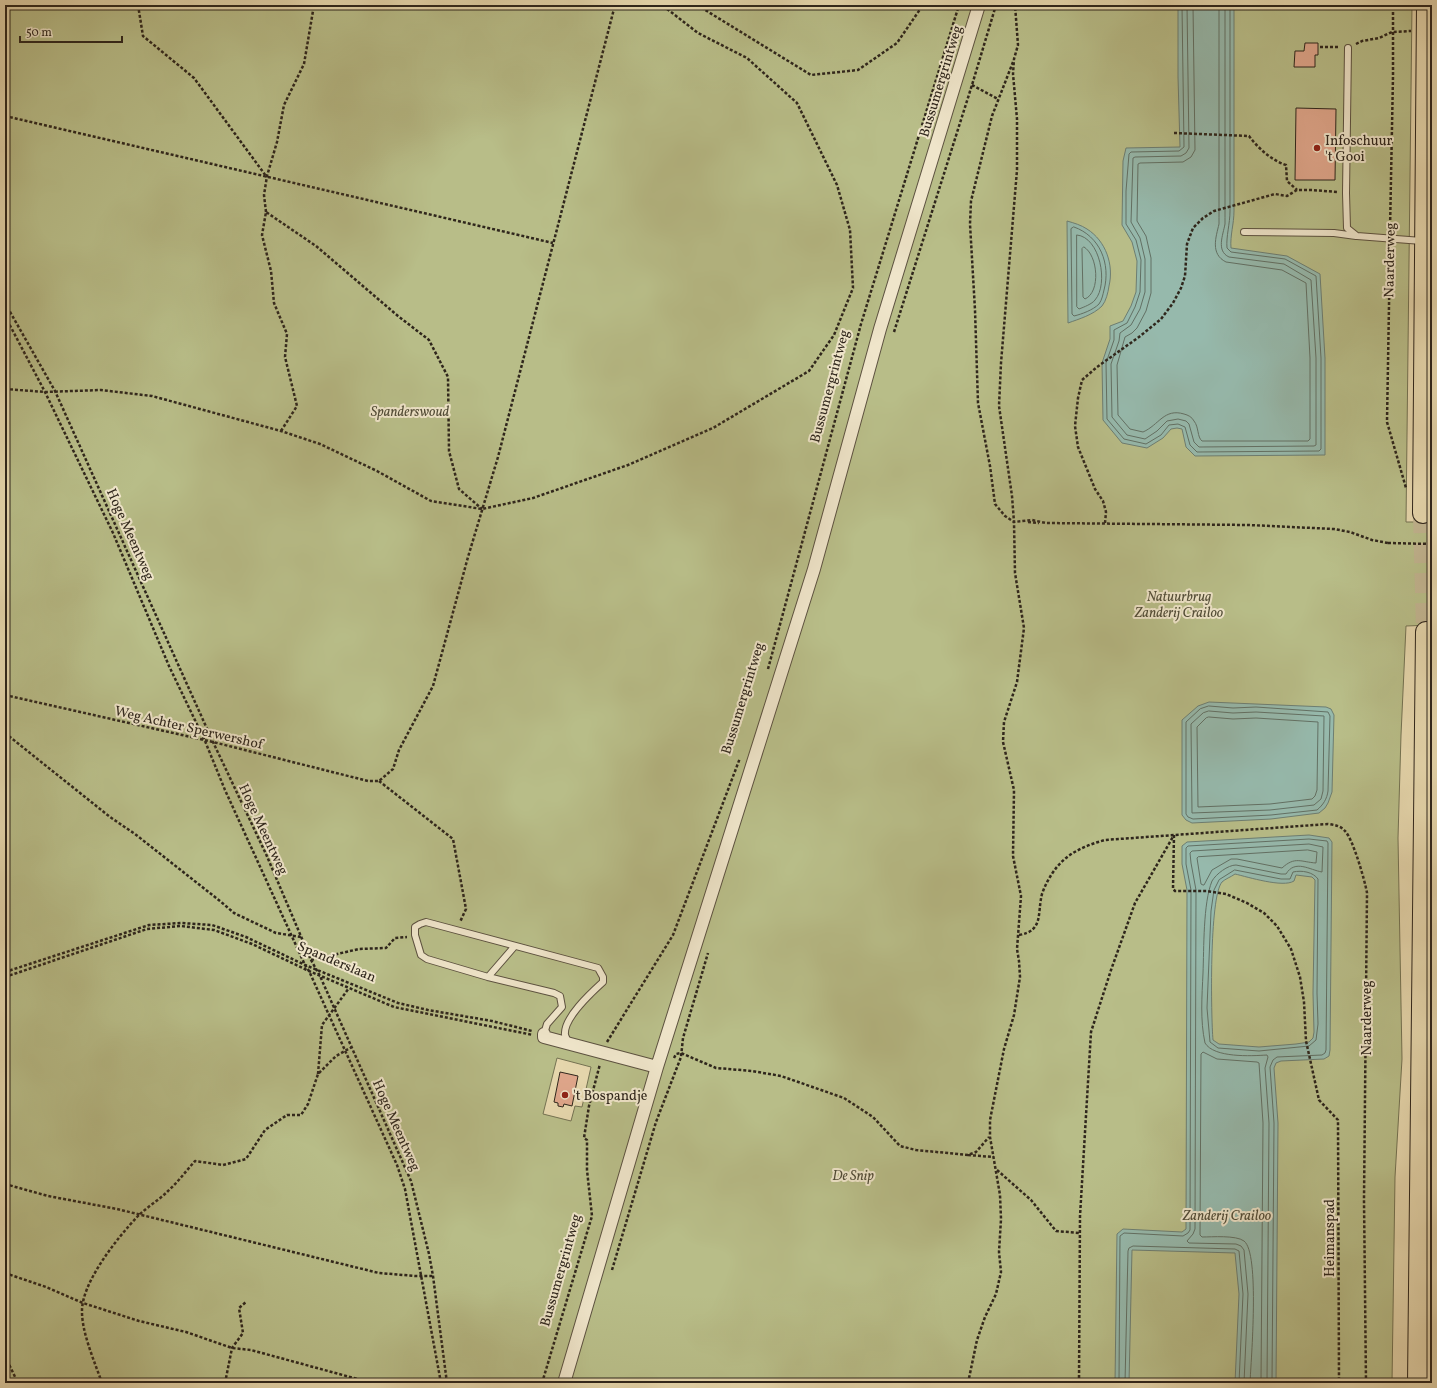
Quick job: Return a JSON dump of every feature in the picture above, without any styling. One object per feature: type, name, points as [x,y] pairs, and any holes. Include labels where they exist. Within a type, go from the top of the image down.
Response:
[{"type":"main road","points":[[1423,513],[1428,241],[1427,5]]},
{"type":"main road","points":[[1418,1383],[1426,632]]},
{"type":"street","name":"Bussumergrintweg","points":[[564,1383],[657,1067],[814,569],[880,329],[979,5]]},
{"type":"street","points":[[544,1036],[657,1067]]},
{"type":"lane","points":[[1348,48],[1346,228],[1357,236]]},
{"type":"lane","points":[[1244,232],[1334,233],[1428,241]]},
{"type":"lane","points":[[544,1036],[547,1024],[562,1007],[560,996],[554,993],[488,977],[427,959],[421,955],[415,935],[415,927],[426,922],[514,947],[598,968],[602,972],[603,982],[577,1007],[566,1027],[565,1034],[569,1044]]},
{"type":"lane","points":[[488,977],[514,947]]},
{"type":"path","points":[[138,5],[143,36],[194,78],[267,176]]},
{"type":"path","points":[[281,431],[297,406],[285,357],[287,334],[274,303],[271,271],[262,235],[266,212],[264,195],[284,105],[304,64],[314,5]]},
{"type":"path","points":[[456,930],[466,909],[453,839],[379,781],[393,769],[399,750],[433,686],[466,565],[498,457],[614,5]]},
{"type":"path","points":[[5,389],[45,392],[101,390],[152,396],[281,431],[320,444],[377,471],[431,500],[482,509],[533,498],[628,465],[713,428],[810,371],[834,335],[853,288],[850,230],[837,185],[797,103],[747,58],[698,33],[662,5]]},
{"type":"path","points":[[697,5],[811,75],[858,70],[897,43],[923,5]]},
{"type":"path","name":"Bussumergrintweg","points":[[766,675],[861,324],[959,5]]},
{"type":"path","points":[[1015,5],[1018,45],[992,116],[971,201],[970,224],[978,403],[990,466],[995,504],[1005,516],[1014,522],[1032,520],[1046,523],[1249,525],[1334,529],[1388,543],[1432,544]]},
{"type":"path","name":"Naarderweg","points":[[1393,5],[1387,422],[1406,489]]},
{"type":"path","points":[[1320,47],[1348,48],[1362,41],[1379,38],[1392,32],[1426,30]]},
{"type":"path","points":[[968,1383],[977,1340],[985,1317],[996,1294],[1001,1272],[999,1252],[1001,1219],[996,1170],[990,1137],[990,1120],[1004,1049],[1014,1015],[1020,977],[1017,949],[1021,896],[1013,856],[1014,790],[1003,742],[1004,722],[1017,682],[1024,628],[1015,573],[1012,496],[999,406],[1001,363],[1017,170],[1017,118],[1013,74],[1014,59]]},
{"type":"path","points":[[972,85],[998,99]]},
{"type":"path","points":[[5,116],[553,243]]},
{"type":"path","points":[[1174,133],[1240,134],[1249,136],[1255,144],[1276,162],[1286,165],[1286,181],[1297,190]]},
{"type":"path","points":[[1105,523],[1106,512],[1103,502],[1095,489],[1078,447],[1075,426],[1078,398],[1082,380],[1161,319],[1173,304],[1181,288],[1184,276],[1187,244],[1193,228],[1203,218],[1214,211],[1275,194],[1287,196],[1297,190],[1346,193]]},
{"type":"path","points":[[266,212],[316,246],[398,316],[429,340],[448,377],[449,450],[459,489],[482,509]]},
{"type":"path","name":"Hoge Meentweg","points":[[5,303],[55,391],[213,742],[266,854],[311,960],[335,1009],[411,1181],[433,1276],[447,1383]]},
{"type":"path","points":[[5,316],[45,392],[113,533],[169,666],[205,741],[225,790],[397,1164],[405,1189],[441,1383]]},
{"type":"path","name":"Weg Achter Sperwershof","points":[[5,695],[213,742],[368,781],[379,781]]},
{"type":"path","points":[[5,733],[234,913],[276,932],[302,938]]},
{"type":"path","name":"Bussumergrintweg","points":[[542,1383],[592,1216],[587,1170],[587,1140],[584,1138],[589,1106],[602,1053],[608,1039],[673,934],[740,757]]},
{"type":"path","name":"Naarderweg","points":[[1018,935],[1028,934],[1036,927],[1039,918],[1042,894],[1057,866],[1064,859],[1085,846],[1105,840],[1314,825],[1335,825],[1346,832],[1364,876],[1367,893],[1364,1192],[1366,1383]]},
{"type":"path","points":[[1079,1383],[1080,1216],[1091,1032],[1135,903],[1174,835]]},
{"type":"path","name":"Heimanspad","points":[[1174,835],[1174,890],[1207,891],[1226,894],[1247,903],[1264,913],[1276,926],[1291,949],[1300,977],[1304,1002],[1306,1041],[1319,1100],[1338,1120],[1339,1383]]},
{"type":"path","name":"Spanderslaan","points":[[5,972],[149,925],[181,923],[212,925],[246,937],[305,965],[398,1003],[428,1010],[492,1021],[544,1036]]},
{"type":"path","points":[[5,977],[147,929],[181,926],[214,930],[252,944],[320,976],[394,1007],[544,1036]]},
{"type":"path","points":[[311,960],[359,949],[386,948],[395,938],[415,935]]},
{"type":"path","points":[[102,1383],[84,1328],[82,1312],[88,1285],[114,1242],[139,1216],[169,1190],[195,1161],[223,1165],[246,1159],[265,1130],[287,1115],[301,1115],[308,1104],[318,1074],[322,1025],[349,988]]},
{"type":"path","points":[[318,1074],[336,1056],[352,1047]]},
{"type":"path","points":[[681,1053],[716,1068],[752,1071],[781,1076],[844,1098],[873,1117],[900,1146],[916,1150],[994,1157]]},
{"type":"path","points":[[968,1155],[976,1152],[990,1137]]},
{"type":"path","points":[[996,1170],[1032,1200],[1056,1231],[1080,1233]]},
{"type":"path","points":[[5,1184],[48,1196],[117,1210],[379,1273],[433,1276]]},
{"type":"path","points":[[5,1273],[46,1287],[83,1304],[138,1321],[186,1332],[232,1348],[251,1350],[372,1383]]},
{"type":"path","points":[[225,1383],[232,1348],[242,1333],[239,1308],[246,1302]]},
{"type":"path","points":[[5,1356],[18,1383]]},
{"type":"green space","points":[[5,5],[1412,5],[1406,522],[1432,522],[1432,625],[1406,626],[1398,838],[1402,1059],[1395,1177],[1392,1383],[5,1383]],"holes":[[[557,1058],[591,1067],[582,1107],[575,1106],[571,1121],[543,1114]]]},
{"type":"water","points":[[1178,5],[1234,5],[1234,211],[1231,248],[1287,256],[1320,274],[1325,358],[1325,455],[1195,456],[1186,447],[1182,429],[1171,429],[1163,438],[1147,448],[1122,443],[1103,420],[1102,363],[1110,339],[1110,326],[1123,321],[1136,292],[1137,261],[1132,242],[1122,225],[1123,161],[1126,148],[1180,147]]},
{"type":"water","points":[[1067,221],[1077,224],[1094,234],[1104,247],[1110,270],[1108,291],[1102,306],[1090,314],[1068,323]]},
{"type":"water","points":[[1209,702],[1326,707],[1331,709],[1334,715],[1332,792],[1325,808],[1319,813],[1271,819],[1192,823],[1186,820],[1182,815],[1182,720],[1198,706]]},
{"type":"water","points":[[1309,835],[1329,838],[1332,842],[1329,1056],[1324,1059],[1281,1061],[1276,1063],[1274,1068],[1278,1123],[1276,1383],[1235,1383],[1239,1294],[1235,1253],[1132,1250],[1129,1383],[1115,1383],[1117,1234],[1123,1229],[1182,1232],[1186,1229],[1187,890],[1182,864],[1182,846],[1187,842]],"holes":[[[1235,874],[1274,883],[1289,883],[1294,881],[1296,875],[1312,877],[1315,880],[1313,993],[1314,1032],[1313,1038],[1309,1042],[1259,1047],[1219,1044],[1213,1040],[1212,958],[1215,910],[1218,892],[1222,882]]]},
{"type":"building","points":[[1305,43],[1318,43],[1318,55],[1315,55],[1315,67],[1294,67],[1295,51],[1304,51]]},
{"type":"building","points":[[1296,108],[1336,109],[1335,180],[1295,180]]},
{"type":"building","points":[[560,1072],[578,1076],[572,1106],[564,1104],[563,1107],[558,1106],[558,1103],[554,1102]]},
{"type":"tunnel","points":[[1423,513],[1426,632]]},
{"type":"place","name":"Infoschuur 't Gooi","points":[[1317,148]]},
{"type":"place","name":"'t Bospandje","points":[[565,1095]]},
{"type":"park label","name":"Spanderswoud","points":[[410,411]]},
{"type":"park label","name":"Natuurbrug Zanderij Crailoo","points":[[1179,604]]},
{"type":"park label","name":"De Snip","points":[[853,1175]]},
{"type":"park label","name":"Zanderij Crailoo","points":[[1227,1215]]}]
